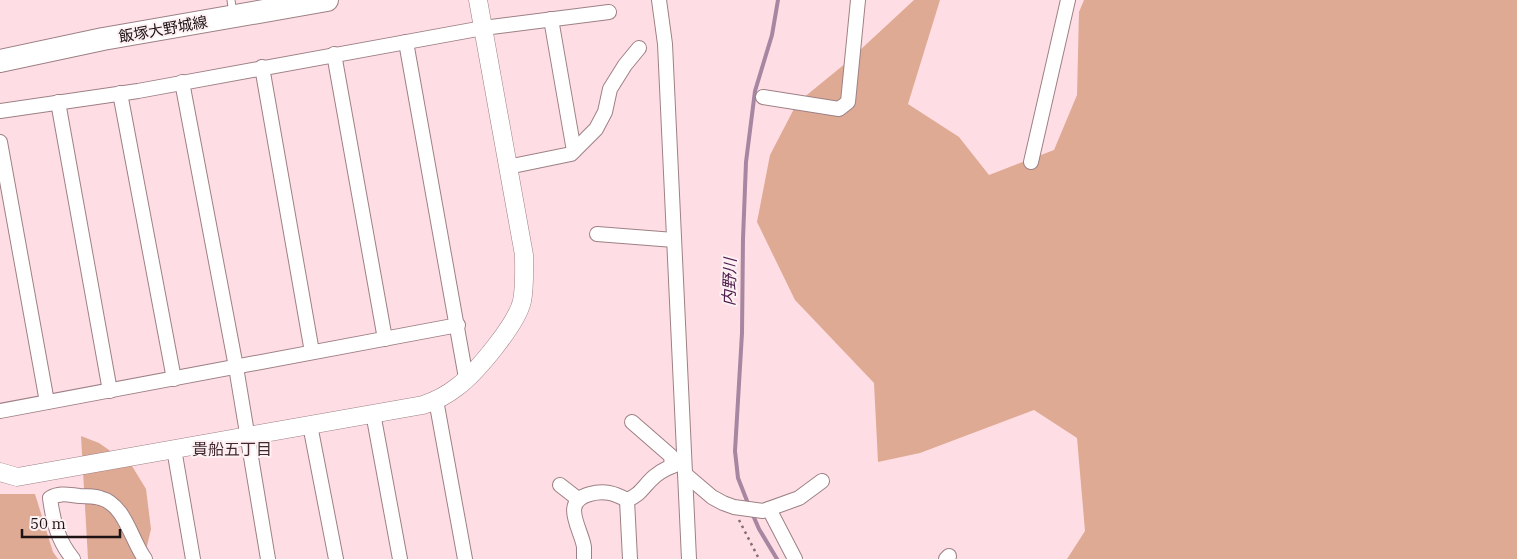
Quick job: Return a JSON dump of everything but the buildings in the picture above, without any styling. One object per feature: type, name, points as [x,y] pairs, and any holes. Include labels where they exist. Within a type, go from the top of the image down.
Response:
[{"type":"main road","name":"飯塚大野城線","points":[[0,61],[104,39],[232,8],[327,0]]},
{"type":"street","points":[[0,472],[17,477],[423,405],[436,400],[458,386],[511,326],[522,303],[525,279],[524,255],[478,0]]},
{"type":"street","points":[[659,0],[665,44],[674,240],[680,467],[689,559]]},
{"type":"street","points":[[763,97],[840,109],[848,102],[858,0]]},
{"type":"street","points":[[1031,162],[1068,0]]},
{"type":"street","points":[[0,111],[120,93],[483,28],[609,12]]},
{"type":"street","points":[[551,19],[574,151]]},
{"type":"street","points":[[406,42],[466,378]]},
{"type":"street","points":[[508,167],[571,154],[596,128],[605,112],[610,89],[625,65],[639,48]]},
{"type":"street","points":[[334,54],[385,339]]},
{"type":"street","points":[[262,67],[312,352]]},
{"type":"street","points":[[182,82],[236,367],[268,559]]},
{"type":"street","points":[[120,93],[174,379]]},
{"type":"street","points":[[58,102],[110,390]]},
{"type":"street","points":[[0,142],[3,182],[47,402]]},
{"type":"street","points":[[597,234],[674,240]]},
{"type":"street","points":[[0,411],[458,325]]},
{"type":"street","points":[[436,400],[465,559]]},
{"type":"street","points":[[373,414],[400,559]]},
{"type":"street","points":[[632,422],[671,456],[712,497],[732,506],[766,510],[800,498],[822,481]]},
{"type":"street","points":[[310,425],[336,559]]},
{"type":"street","points":[[174,449],[193,559]]},
{"type":"street","points":[[627,500],[637,496],[655,476],[680,467]]},
{"type":"street","points":[[560,486],[578,500]]},
{"type":"street","points":[[584,559],[584,546],[574,511],[575,503],[580,496],[603,491],[614,493],[627,500]]},
{"type":"street","points":[[74,559],[60,538],[52,519],[50,498],[58,494],[101,498],[114,505],[122,514],[137,548],[145,559]]},
{"type":"street","points":[[627,500],[630,559]]},
{"type":"street","points":[[766,510],[795,559]]},
{"type":"path","points":[[732,506],[759,559]]},
{"type":"shaded area","points":[[914,0],[940,0],[908,104],[959,137],[989,175],[1054,150],[1077,95],[1079,12],[1084,0],[1517,0],[1517,559],[1067,559],[1085,531],[1077,438],[1034,410],[920,453],[878,462],[874,383],[795,300],[757,222],[770,155],[797,103],[846,63]]},
{"type":"shaded area","points":[[81,436],[99,443],[132,466],[146,489],[151,529],[144,559],[88,559]]},
{"type":"shaded area","points":[[0,494],[35,494],[53,552],[58,559],[0,559]]},
{"type":"waterway","name":"内野川","points":[[749,506],[738,478],[735,451],[742,333],[746,162],[755,91],[772,35],[778,0]]},
{"type":"waterway","name":"内野川","points":[[752,513],[777,559]]},
{"type":"district","name":"貴船五丁目","points":[[232,449]]}]
